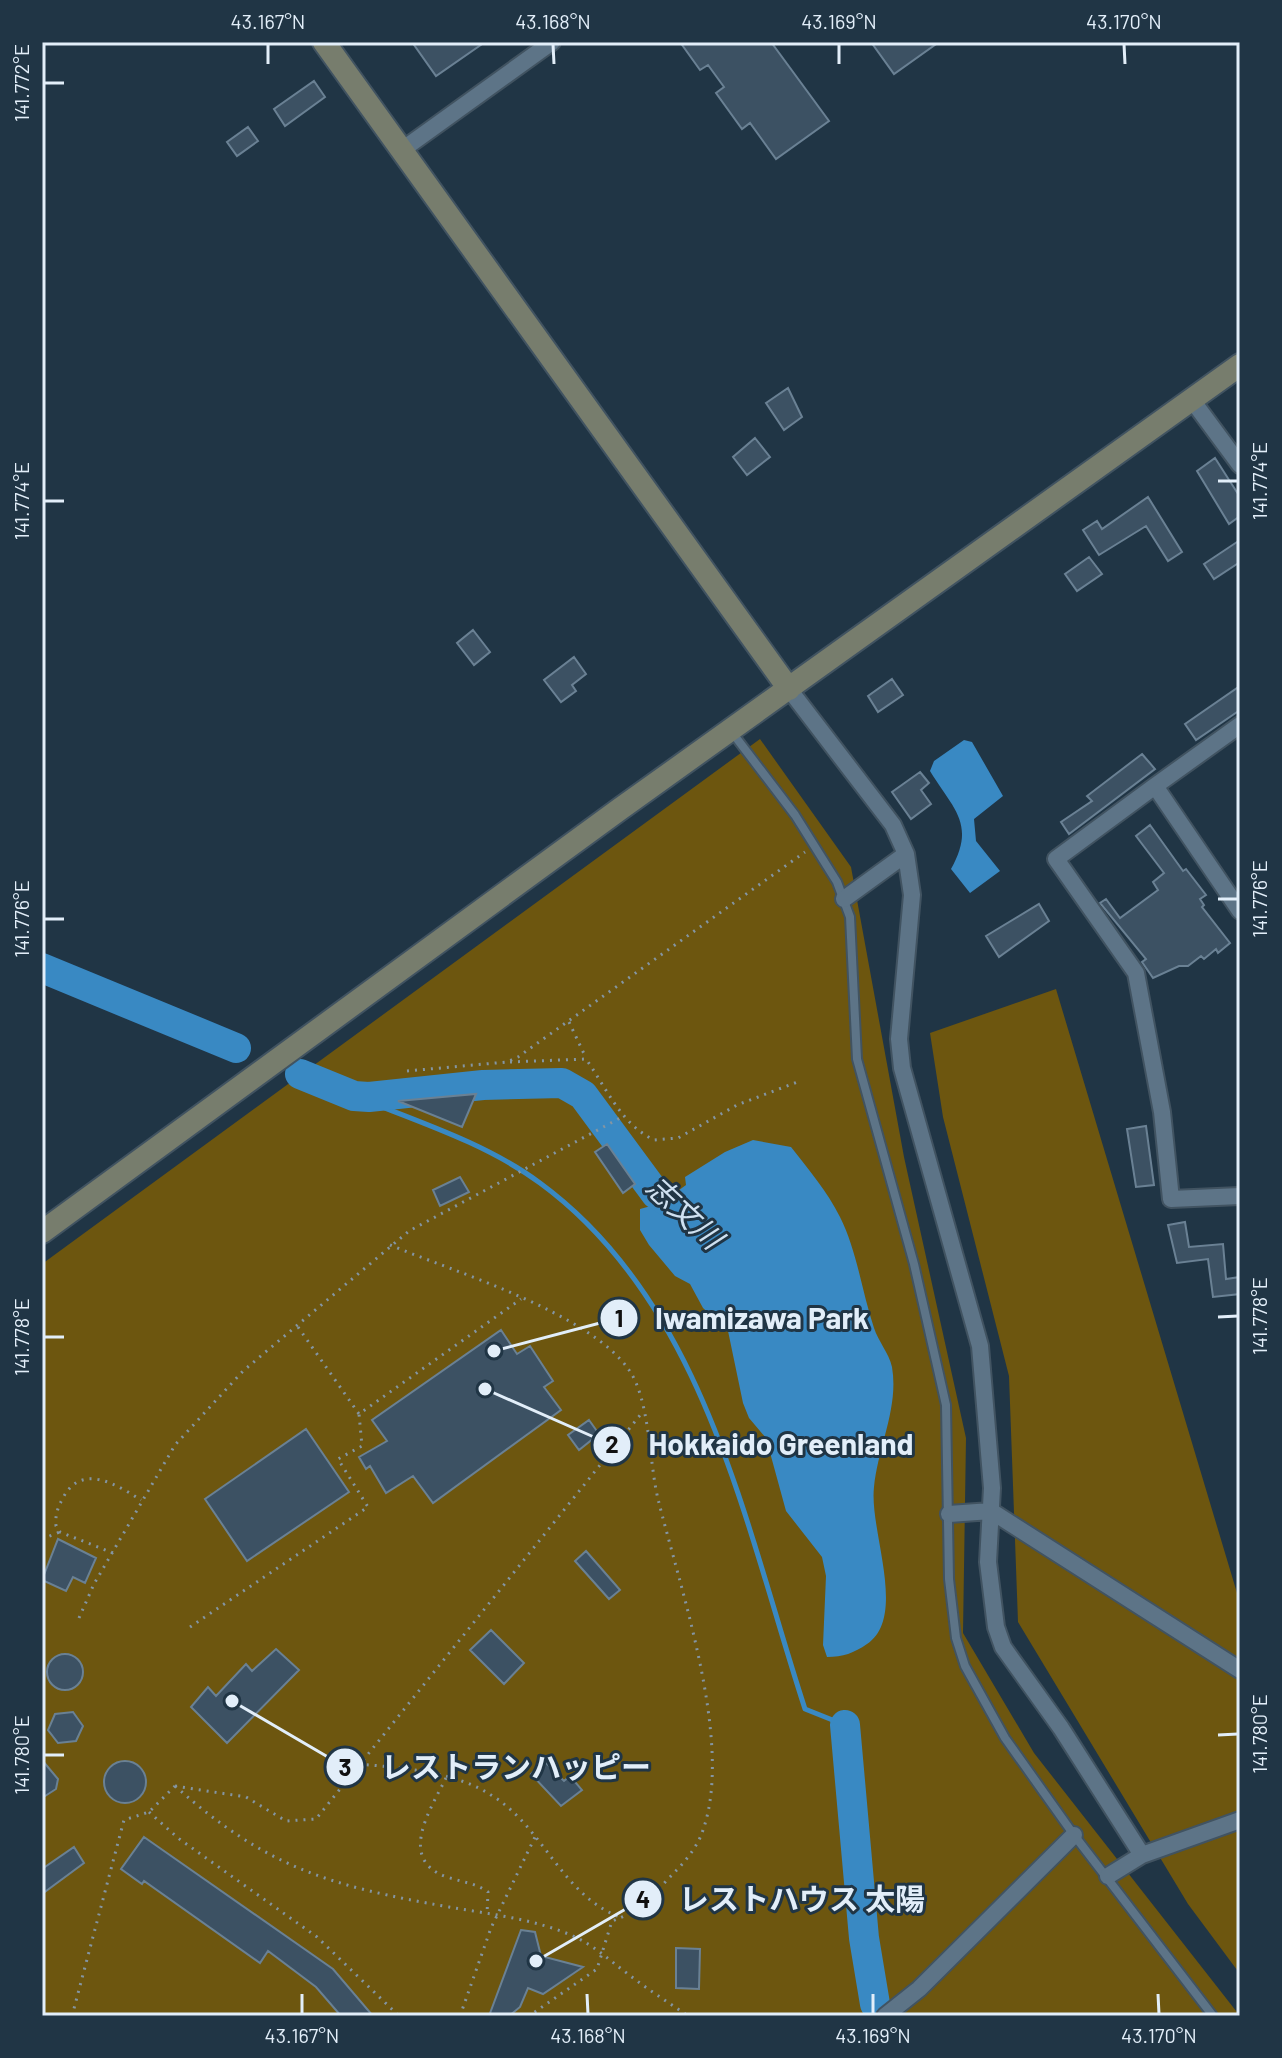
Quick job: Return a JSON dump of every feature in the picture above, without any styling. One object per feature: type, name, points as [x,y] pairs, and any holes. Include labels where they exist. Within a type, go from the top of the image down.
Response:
[{"type":"street","points":[[324,42],[789,689],[893,825],[906,854],[912,895],[899,1028],[902,1068],[980,1346],[989,1439],[991,1511],[988,1562],[996,1627],[1003,1647],[1061,1728],[1142,1855]]},
{"type":"street","points":[[402,150],[552,42]]},
{"type":"street","points":[[42,1232],[730,730],[1240,365]]},
{"type":"street","points":[[1192,400],[1240,465]]},
{"type":"street","points":[[1240,725],[1056,859],[1136,973],[1162,1112],[1171,1199],[1240,1196]]},
{"type":"street","points":[[1155,786],[1240,911]]},
{"type":"street","points":[[844,899],[906,854]]},
{"type":"street","points":[[949,1514],[991,1511],[1240,1670]]},
{"type":"street","points":[[1108,1876],[1142,1855],[1240,1820]]},
{"type":"street","points":[[885,2016],[919,1989],[1074,1835]]},
{"type":"lane","points":[[730,730],[795,815],[844,899],[854,953],[857,1059],[914,1264],[946,1405],[949,1579],[956,1638],[965,1666],[1005,1738],[1074,1835],[1213,2016]]},
{"type":"path","points":[[507,1062],[569,1022],[814,846]]},
{"type":"path","points":[[569,1022],[586,1059],[614,1097],[622,1117],[654,1140],[678,1138],[737,1105],[800,1081]]},
{"type":"path","points":[[407,1071],[586,1059]]},
{"type":"path","points":[[79,1618],[141,1500],[175,1445],[243,1371],[409,1231],[622,1117]]},
{"type":"path","points":[[390,1245],[521,1299],[591,1334],[629,1370],[643,1413],[653,1477],[709,1722],[712,1777],[703,1832],[686,1860],[639,1911],[612,1921],[600,1950],[597,1969],[529,2016]]},
{"type":"path","points":[[359,1414],[521,1299]]},
{"type":"path","points":[[190,1627],[368,1507],[338,1459],[362,1446],[359,1414],[298,1327]]},
{"type":"path","points":[[175,1786],[246,1797],[286,1821],[316,1819],[628,1427],[643,1413]]},
{"type":"path","points":[[113,1553],[60,1532],[56,1526],[57,1508],[71,1484],[83,1478],[110,1481],[141,1500]]},
{"type":"path","points":[[42,1539],[60,1532]]},
{"type":"path","points":[[359,1764],[415,1769],[491,1794],[535,1837],[577,1889],[606,1912],[622,1918]]},
{"type":"path","points":[[446,1778],[423,1824],[419,1847],[423,1861],[431,1871],[488,1892],[487,1914]]},
{"type":"path","points":[[72,2016],[124,1820],[149,1812],[175,1786]]},
{"type":"path","points":[[175,1786],[218,1824],[276,1858],[322,1880],[358,1891],[497,1916],[571,1935],[600,1950],[688,2016]]},
{"type":"path","points":[[149,1812],[178,1838],[317,1937],[399,2016]]},
{"type":"path","points":[[460,2016],[497,1916],[535,1837]]},
{"type":"shaded area","points":[[760,739],[851,867],[904,1157],[966,1438],[963,1633],[1034,1753],[1240,2016],[42,2016],[42,1264]]},
{"type":"shaded area","points":[[1056,989],[1240,1603],[1240,1974],[1188,1904],[1018,1622],[1009,1376],[943,1117],[930,1033]]},
{"type":"water","points":[[964,740],[972,742],[1003,796],[974,819],[976,841],[1000,871],[970,893],[951,869],[962,840],[959,818],[930,771],[934,761]]},
{"type":"water","points":[[753,1140],[791,1147],[829,1198],[846,1230],[874,1328],[892,1367],[893,1397],[874,1487],[886,1594],[885,1614],[879,1631],[867,1644],[838,1656],[827,1657],[823,1645],[826,1576],[822,1557],[786,1511],[766,1438],[749,1418],[743,1403],[728,1331],[703,1308],[690,1284],[675,1276],[640,1230],[640,1209],[651,1206],[647,1197],[669,1190],[675,1193],[686,1185],[685,1177],[725,1152]]},
{"type":"building","points":[[412,42],[485,42],[436,76]]},
{"type":"building","points":[[680,42],[771,42],[829,121],[776,159],[750,123],[742,129],[716,93],[724,87],[708,65],[700,70]]},
{"type":"building","points":[[871,42],[939,42],[894,74]]},
{"type":"building","points":[[314,81],[325,97],[285,126],[274,109]]},
{"type":"building","points":[[248,127],[258,141],[237,156],[227,142]]},
{"type":"building","points":[[788,388],[802,417],[784,430],[766,403]]},
{"type":"building","points":[[755,438],[770,457],[747,475],[733,457]]},
{"type":"building","points":[[1215,458],[1240,497],[1240,516],[1229,524],[1197,471]]},
{"type":"building","points":[[1148,497],[1182,552],[1168,561],[1146,526],[1099,555],[1083,530],[1097,521],[1102,529]]},
{"type":"building","points":[[1240,540],[1240,562],[1214,579],[1204,564]]},
{"type":"building","points":[[1089,557],[1102,574],[1077,591],[1065,574]]},
{"type":"building","points":[[473,630],[490,652],[474,665],[457,643]]},
{"type":"building","points":[[574,657],[586,674],[572,685],[576,691],[561,702],[544,680]]},
{"type":"building","points":[[892,679],[903,695],[878,712],[868,696]]},
{"type":"building","points":[[1240,686],[1240,710],[1196,740],[1185,724]]},
{"type":"building","points":[[1142,754],[1155,769],[1069,834],[1061,822],[1092,801],[1087,796]]},
{"type":"building","points":[[920,772],[929,783],[921,790],[931,804],[911,819],[892,792]]},
{"type":"building","points":[[1150,825],[1183,871],[1186,869],[1206,895],[1200,899],[1204,905],[1202,907],[1230,943],[1218,953],[1216,949],[1204,959],[1201,956],[1188,966],[1179,966],[1153,978],[1142,962],[1146,959],[1100,903],[1106,899],[1120,918],[1158,890],[1153,882],[1164,873],[1136,836]]},
{"type":"building","points":[[1039,904],[1049,921],[999,957],[986,936]]},
{"type":"building","points":[[476,1094],[462,1127],[398,1101]]},
{"type":"building","points":[[1146,1126],[1154,1185],[1136,1187],[1127,1129]]},
{"type":"building","points":[[607,1144],[635,1184],[623,1193],[595,1152]]},
{"type":"building","points":[[460,1177],[469,1192],[440,1206],[433,1190]]},
{"type":"building","points":[[1185,1222],[1189,1247],[1223,1244],[1226,1279],[1240,1277],[1240,1294],[1213,1297],[1208,1259],[1177,1263],[1168,1225]]},
{"type":"building","points":[[501,1330],[517,1354],[530,1346],[553,1381],[544,1387],[561,1410],[433,1503],[413,1476],[386,1493],[370,1466],[366,1469],[359,1457],[387,1441],[372,1420]]},
{"type":"building","points":[[589,1420],[599,1434],[579,1450],[568,1435]]},
{"type":"building","points":[[306,1429],[349,1492],[247,1561],[205,1499]]},
{"type":"building","points":[[58,1539],[96,1558],[85,1583],[73,1577],[66,1591],[42,1580]]},
{"type":"building","points":[[586,1551],[620,1590],[609,1599],[575,1561]]},
{"type":"building","points":[[491,1630],[524,1663],[504,1684],[470,1650]]},
{"type":"building","points":[[276,1649],[299,1670],[227,1743],[191,1707],[208,1687],[216,1696],[246,1664],[252,1671]]},
{"type":"building","points":[[65,1654],[78,1659],[83,1672],[78,1685],[65,1690],[52,1685],[47,1672],[52,1659]]},
{"type":"building","points":[[73,1712],[83,1726],[76,1741],[58,1743],[48,1730],[55,1714]]},
{"type":"building","points":[[42,1760],[58,1779],[56,1789],[42,1798]]},
{"type":"building","points":[[125,1761],[140,1767],[146,1782],[140,1797],[125,1803],[110,1797],[104,1782],[110,1767]]},
{"type":"building","points":[[544,1761],[564,1781],[570,1776],[582,1790],[561,1806],[531,1774]]},
{"type":"building","points":[[144,1837],[333,1969],[373,2016],[341,2016],[316,1987],[268,1951],[260,1963],[144,1881],[142,1884],[121,1869]]},
{"type":"building","points":[[74,1847],[84,1863],[42,1894],[42,1869]]},
{"type":"building","points":[[521,1930],[535,1932],[541,1956],[583,1967],[543,1994],[528,1988],[520,2007],[509,2016],[489,2016]]},
{"type":"building","points":[[676,1948],[700,1949],[699,1989],[676,1988]]},
{"type":"waterway","name":"志文川","points":[[42,968],[236,1048]]},
{"type":"waterway","name":"志文川","points":[[300,1074],[354,1096],[369,1097],[483,1085],[562,1083],[583,1095],[656,1194],[689,1216]]},
{"type":"waterway","points":[[354,1096],[450,1134],[497,1156],[540,1183],[596,1233],[643,1290],[681,1354],[712,1423],[738,1494],[805,1709],[845,1725]]},
{"type":"waterway","name":"志文川","points":[[845,1725],[864,1938],[875,2004]]},
{"type":"place","name":"Iwamizawa Park","points":[[494,1351]]},
{"type":"place","name":"Hokkaido Greenland","points":[[485,1389]]},
{"type":"place","name":"レストランハッピー","points":[[232,1701]]},
{"type":"place","name":"レストハウス 太陽","points":[[536,1961]]}]
